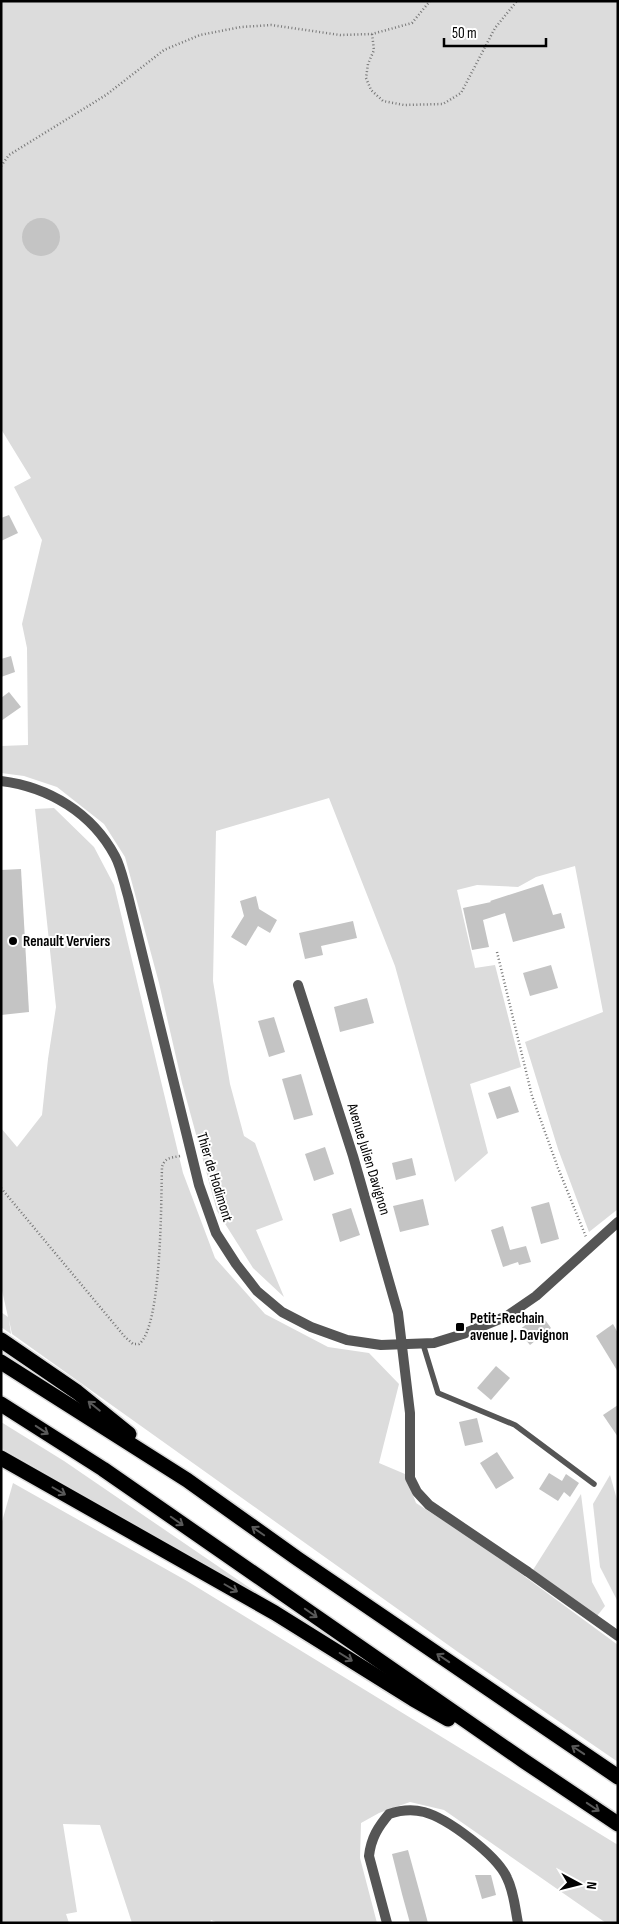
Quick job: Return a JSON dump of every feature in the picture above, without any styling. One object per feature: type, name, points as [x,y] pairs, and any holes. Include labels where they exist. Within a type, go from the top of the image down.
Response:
[{"type":"highway","points":[[1,1340],[77,1392],[187,1480]]},
{"type":"highway","points":[[1,1362],[187,1480],[298,1559],[618,1777]]},
{"type":"highway","points":[[1,1404],[103,1469],[618,1824]]},
{"type":"highway","points":[[1,1458],[275,1613],[413,1699],[524,1761]]},
{"type":"street","name":"Thier de Hodimont","points":[[1,781],[20,783],[51,794],[59,799],[92,823],[116,857],[128,896],[199,1185],[216,1233],[236,1264],[257,1291],[282,1312],[311,1328],[347,1340],[381,1345],[434,1343],[463,1334],[507,1316],[536,1296],[618,1222]]},
{"type":"street","name":"Avenue Julien Davignon","points":[[298,985],[353,1156],[398,1313],[410,1413],[410,1478],[417,1492],[429,1505],[618,1636]]},
{"type":"street","points":[[387,1923],[369,1856],[370,1845],[374,1833],[389,1814],[410,1810],[423,1811],[438,1817],[486,1851],[499,1864],[508,1878],[518,1923]]},
{"type":"lane","points":[[423,1344],[438,1393],[515,1425],[594,1484]]},
{"type":"path","points":[[1,166],[9,155],[106,95],[164,50],[200,34],[241,27],[272,26],[340,35],[372,34],[412,23],[430,1]]},
{"type":"path","points":[[372,34],[374,50],[368,64],[366,78],[371,90],[383,101],[404,106],[443,104],[461,93],[495,28],[517,1]]},
{"type":"path","points":[[497,952],[532,1096],[558,1168],[590,1246]]},
{"type":"path","points":[[1,1188],[125,1337],[133,1344],[139,1344],[147,1334],[154,1302],[160,1242],[162,1168],[167,1159],[192,1154]]},
{"type":"shaded area","points":[[1,1],[618,1],[618,1209],[589,1232],[558,1149],[525,1042],[603,1012],[575,866],[536,877],[518,887],[477,885],[457,890],[475,968],[495,965],[521,1067],[470,1084],[488,1153],[455,1182],[395,966],[329,798],[216,831],[213,981],[230,1084],[244,1136],[255,1143],[283,1220],[256,1230],[284,1297],[253,1268],[217,1211],[182,1083],[159,983],[125,857],[104,824],[57,787],[24,776],[1,773],[1,746],[28,745],[27,648],[22,624],[42,540],[14,487],[31,478],[1,429]]},
{"type":"shaded area","points":[[54,808],[94,847],[114,885],[183,1173],[215,1258],[265,1314],[328,1347],[369,1353],[399,1384],[379,1463],[405,1474],[416,1503],[486,1548],[618,1645],[618,1762],[458,1652],[12,1334],[9,1320],[11,1334],[1,1327],[1,1312],[8,1317],[1,1286],[1,1128],[17,1147],[42,1115],[56,1007],[35,809]]},
{"type":"shaded area","points":[[1,1422],[64,1461],[266,1599],[1,1448]]},
{"type":"shaded area","points":[[610,1475],[618,1503],[618,1602],[600,1567],[593,1504]]},
{"type":"shaded area","points":[[13,1483],[187,1581],[618,1845],[618,1923],[606,1923],[444,1810],[410,1802],[379,1813],[361,1823],[360,1858],[377,1923],[218,1923],[211,1920],[210,1923],[132,1923],[100,1825],[63,1824],[77,1912],[66,1914],[69,1923],[1,1923],[1,1525]]},
{"type":"shaded area","points":[[581,1494],[592,1582],[605,1606],[597,1616],[533,1570]]},
{"type":"building","points":[[41,218],[54,224],[60,237],[54,250],[41,256],[28,250],[22,237],[28,224]]},
{"type":"building","points":[[9,515],[18,533],[1,541],[1,518]]},
{"type":"building","points":[[11,656],[15,672],[1,677],[1,659]]},
{"type":"building","points":[[9,692],[21,707],[1,721],[1,698]]},
{"type":"building","name":"Renault Verviers","points":[[21,869],[29,1012],[1,1015],[1,870]]},
{"type":"building","points":[[543,884],[553,915],[561,913],[565,928],[513,942],[505,913],[483,920],[489,947],[472,950],[463,908],[491,902]]},
{"type":"building","points":[[256,896],[259,909],[277,920],[270,933],[258,926],[246,946],[231,937],[244,916],[240,901]]},
{"type":"building","points":[[353,921],[357,938],[321,946],[323,955],[305,959],[299,933]]},
{"type":"building","points":[[551,965],[558,988],[530,996],[523,973]]},
{"type":"building","points":[[367,998],[374,1023],[340,1032],[334,1007]]},
{"type":"building","points":[[274,1017],[285,1052],[269,1057],[258,1021]]},
{"type":"building","points":[[301,1074],[313,1115],[294,1120],[282,1079]]},
{"type":"building","points":[[510,1086],[519,1112],[497,1119],[488,1093]]},
{"type":"building","points":[[325,1147],[334,1174],[314,1181],[305,1154]]},
{"type":"building","points":[[412,1158],[416,1175],[396,1180],[392,1163]]},
{"type":"building","points":[[423,1199],[429,1225],[400,1232],[393,1206]]},
{"type":"building","points":[[549,1202],[559,1239],[541,1244],[531,1207]]},
{"type":"building","points":[[351,1208],[360,1235],[340,1242],[332,1214]]},
{"type":"building","points":[[503,1226],[510,1250],[526,1246],[531,1262],[519,1265],[518,1262],[503,1267],[491,1230]]},
{"type":"building","points":[[540,1313],[551,1328],[530,1345],[518,1331]]},
{"type":"building","points":[[613,1324],[618,1333],[618,1372],[596,1336]]},
{"type":"building","points":[[496,1366],[510,1378],[491,1400],[477,1388]]},
{"type":"building","points":[[618,1405],[618,1437],[603,1415]]},
{"type":"building","points":[[477,1418],[483,1442],[465,1446],[459,1422]]},
{"type":"building","points":[[497,1452],[514,1478],[496,1489],[480,1463]]},
{"type":"building","points":[[549,1473],[562,1481],[566,1474],[579,1483],[570,1497],[564,1492],[558,1501],[539,1489]]},
{"type":"building","points":[[408,1850],[428,1923],[410,1923],[402,1894],[392,1854]]},
{"type":"building","points":[[475,1875],[491,1875],[496,1895],[482,1899]]},
{"type":"place","name":"Renault Verviers","points":[[13,941]]},
{"type":"place","name":"Petit-Rechain avenue J. Davignon","points":[[460,1327]]}]
